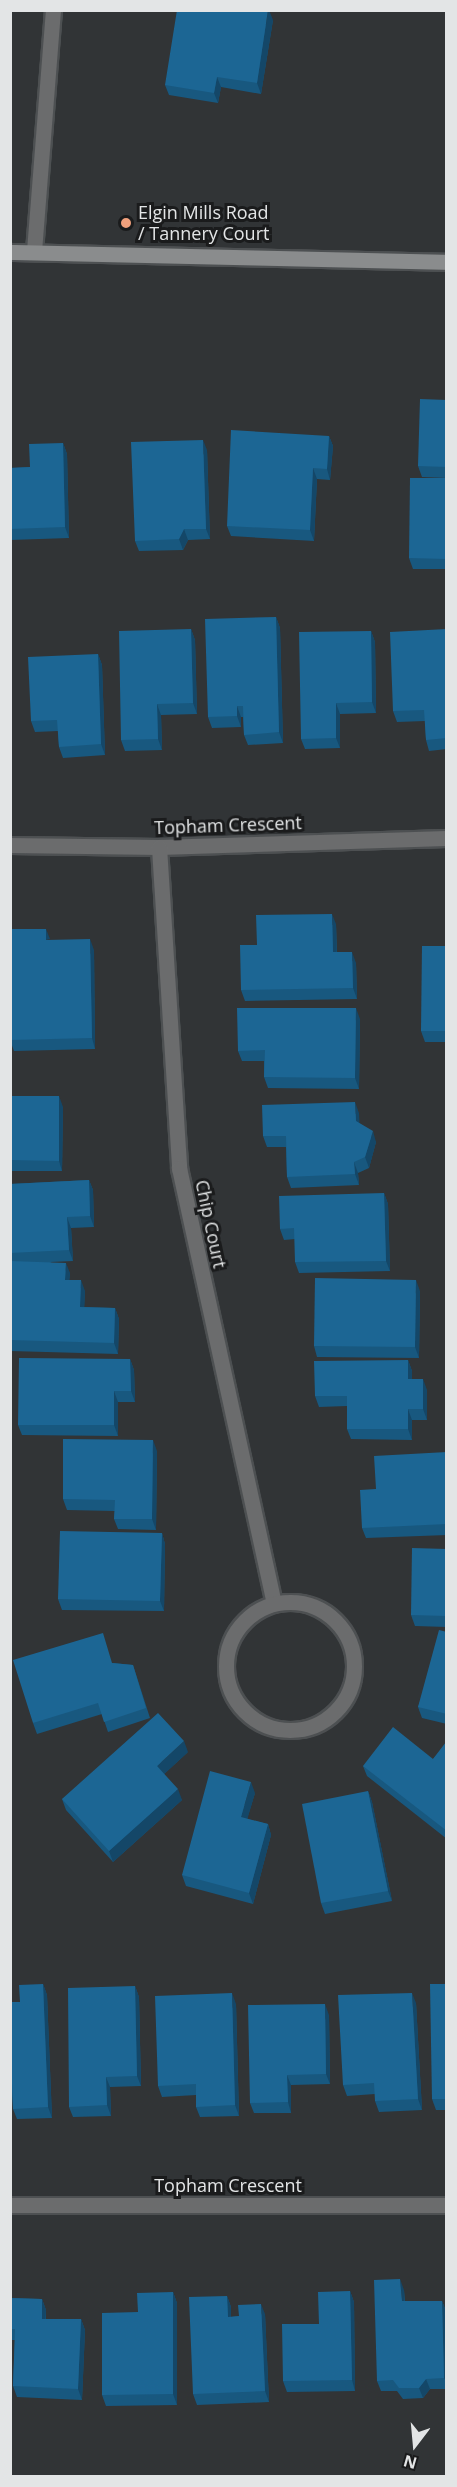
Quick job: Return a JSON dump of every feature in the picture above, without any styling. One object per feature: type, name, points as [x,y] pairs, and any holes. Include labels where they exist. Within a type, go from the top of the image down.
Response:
[{"type":"main road","points":[[10,252],[447,262]]},
{"type":"street","points":[[34,251],[53,10]]},
{"type":"street","name":"Topham Crescent","points":[[10,845],[159,847],[447,838]]},
{"type":"street","name":"Chip Court","points":[[159,847],[179,1168],[274,1603]]},
{"type":"street","points":[[295,1601],[316,1606],[333,1618],[347,1634],[354,1653],[354,1674],[348,1694],[336,1712],[319,1724],[299,1730],[277,1729],[257,1721],[240,1708],[229,1689],[225,1668],[228,1646],[238,1626],[254,1612],[274,1603],[295,1601]]},
{"type":"street","name":"Topham Crescent","points":[[10,2205],[447,2205]]},
{"type":"building","points":[[177,10],[268,10],[257,83],[217,77],[214,93],[165,85]]},
{"type":"building","points":[[420,399],[447,400],[447,467],[418,466]]},
{"type":"building","points":[[231,430],[329,436],[327,469],[313,468],[310,530],[227,526]]},
{"type":"building","points":[[203,440],[206,529],[184,529],[179,539],[135,541],[131,442]]},
{"type":"building","points":[[63,443],[65,527],[10,529],[10,468],[30,467],[29,444]]},
{"type":"building","points":[[410,478],[447,478],[447,559],[409,558]]},
{"type":"building","points":[[276,617],[279,732],[244,735],[243,706],[237,706],[237,716],[208,717],[205,619]]},
{"type":"building","points":[[191,629],[193,703],[157,704],[158,739],[121,740],[119,631]]},
{"type":"building","points":[[447,629],[447,738],[426,740],[424,710],[393,711],[390,632]]},
{"type":"building","points":[[371,631],[372,702],[336,703],[336,738],[301,739],[299,632]]},
{"type":"building","points":[[98,654],[101,744],[59,747],[57,720],[31,721],[28,657]]},
{"type":"building","points":[[332,914],[333,952],[352,952],[353,988],[241,990],[240,945],[257,945],[256,915]]},
{"type":"building","points":[[10,929],[46,929],[46,940],[90,939],[92,1038],[10,1040]]},
{"type":"building","points":[[422,946],[447,946],[447,1031],[421,1031]]},
{"type":"building","points":[[237,1008],[356,1008],[355,1078],[264,1077],[265,1050],[238,1051]]},
{"type":"building","points":[[10,1096],[59,1096],[59,1161],[10,1160]]},
{"type":"building","points":[[355,1102],[356,1121],[373,1131],[365,1157],[354,1162],[355,1174],[287,1177],[286,1136],[263,1136],[262,1105]]},
{"type":"building","points":[[89,1180],[90,1216],[67,1217],[69,1250],[10,1253],[10,1184]]},
{"type":"building","points":[[384,1193],[386,1261],[295,1262],[294,1228],[280,1229],[279,1196]]},
{"type":"building","points":[[10,1261],[66,1263],[65,1280],[81,1280],[80,1307],[115,1308],[114,1343],[10,1340]]},
{"type":"building","points":[[315,1278],[416,1280],[415,1347],[314,1346]]},
{"type":"building","points":[[19,1358],[130,1359],[131,1391],[114,1391],[114,1425],[18,1425]]},
{"type":"building","points":[[408,1360],[408,1379],[423,1379],[423,1409],[408,1409],[408,1429],[347,1429],[347,1396],[315,1396],[314,1361]]},
{"type":"building","points":[[63,1439],[153,1440],[152,1519],[114,1519],[115,1500],[63,1499]]},
{"type":"building","points":[[447,1452],[447,1524],[362,1528],[360,1490],[376,1489],[374,1456]]},
{"type":"building","points":[[60,1531],[162,1533],[160,1601],[58,1599]]},
{"type":"building","points":[[412,1548],[447,1549],[447,1616],[411,1615]]},
{"type":"building","points":[[439,1630],[447,1632],[447,1714],[418,1707]]},
{"type":"building","points":[[103,1633],[112,1663],[133,1665],[146,1708],[104,1722],[98,1703],[33,1723],[13,1660]]},
{"type":"building","points":[[158,1713],[184,1741],[157,1766],[178,1789],[109,1851],[62,1799]]},
{"type":"building","points":[[393,1727],[433,1759],[447,1743],[447,1831],[363,1766]]},
{"type":"building","points":[[210,1771],[251,1782],[241,1817],[268,1824],[249,1893],[182,1875]]},
{"type":"building","points":[[368,1791],[388,1891],[321,1903],[302,1804]]},
{"type":"building","points":[[43,1984],[48,2107],[13,2109],[12,2083],[10,2083],[10,2002],[20,2002],[19,1985]]},
{"type":"building","points":[[430,1984],[447,1984],[447,2099],[432,2099]]},
{"type":"building","points":[[135,1986],[137,2076],[106,2077],[107,2105],[69,2107],[68,1988]]},
{"type":"building","points":[[232,1993],[235,2105],[196,2107],[196,2084],[158,2086],[155,1996]]},
{"type":"building","points":[[412,1993],[418,2099],[375,2101],[374,2083],[343,2085],[338,1995]]},
{"type":"building","points":[[325,2004],[326,2074],[287,2075],[288,2102],[250,2103],[248,2005]]},
{"type":"building","points":[[400,2279],[402,2301],[442,2301],[444,2378],[426,2379],[419,2388],[399,2388],[393,2380],[377,2381],[374,2280]]},
{"type":"building","points":[[350,2291],[352,2380],[283,2381],[282,2324],[319,2324],[318,2292]]},
{"type":"building","points":[[173,2292],[173,2394],[102,2395],[102,2313],[138,2312],[137,2293]]},
{"type":"building","points":[[227,2296],[228,2317],[239,2316],[238,2305],[261,2304],[265,2391],[193,2394],[189,2297]]},
{"type":"building","points":[[10,2298],[42,2299],[42,2319],[81,2319],[78,2389],[13,2386],[15,2329],[10,2329]]},
{"type":"place","name":"Elgin Mills Road / Tannery Court","points":[[126,223]]}]
